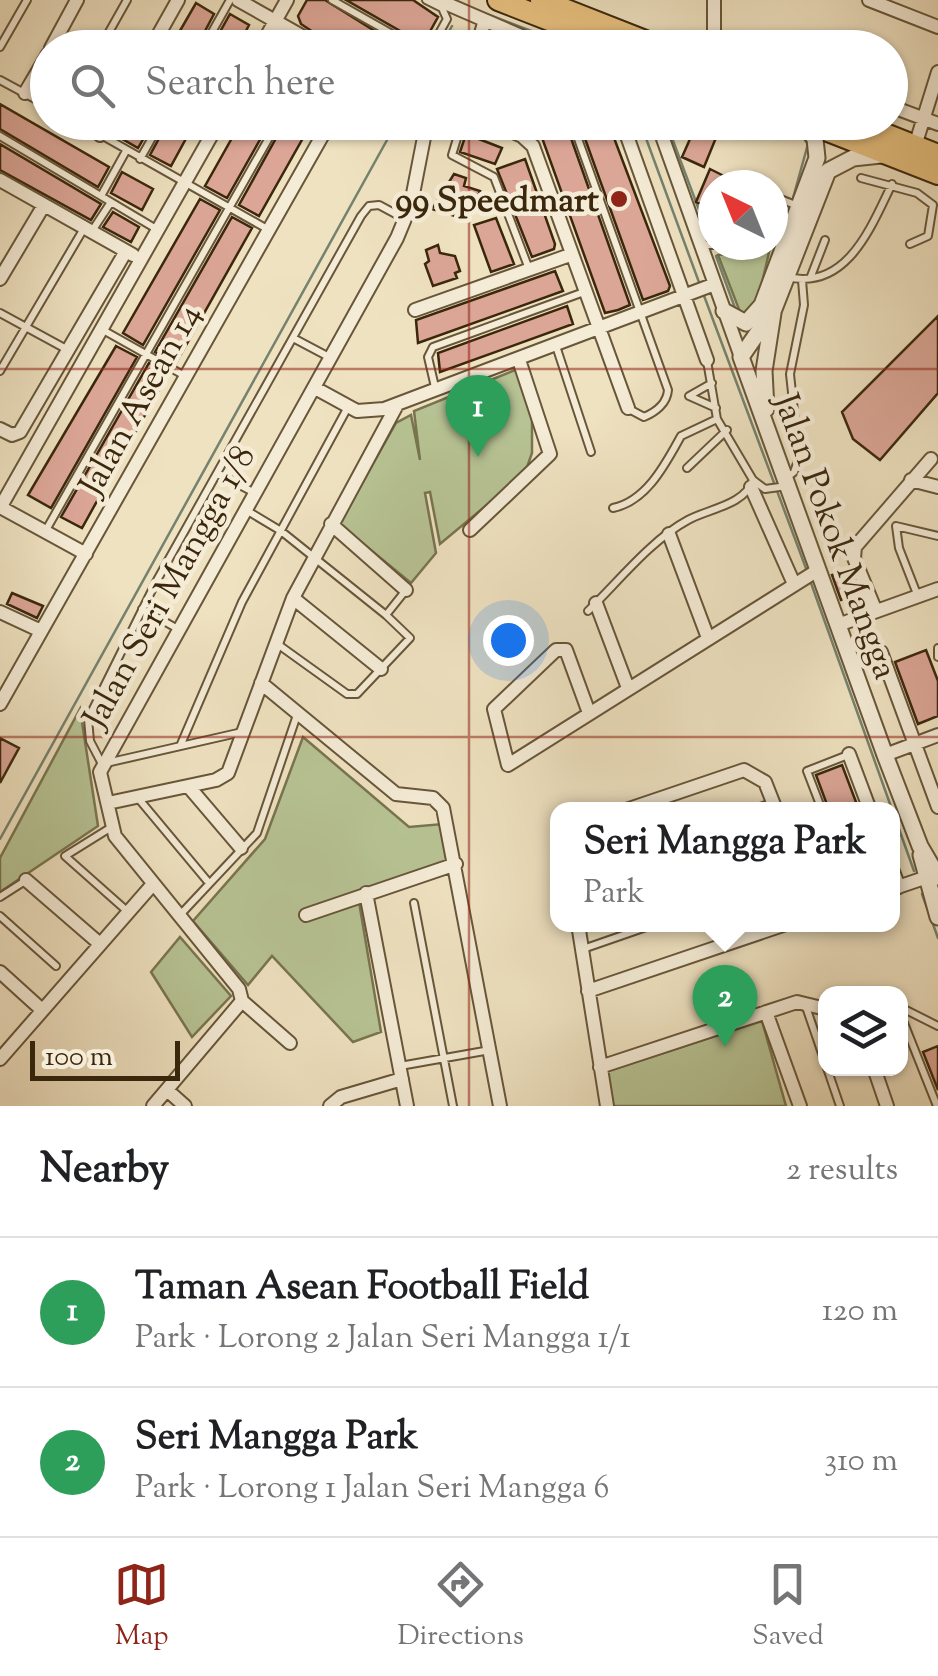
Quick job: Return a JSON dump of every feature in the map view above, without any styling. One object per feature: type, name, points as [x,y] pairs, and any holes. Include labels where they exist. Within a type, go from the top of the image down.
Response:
[{"type":"highway","points":[[498,0],[575,30]]},
{"type":"highway","points":[[540,0],[617,30]]},
{"type":"highway","points":[[848,140],[885,155],[935,166]]},
{"type":"highway","points":[[900,140],[915,146],[935,166]]},
{"type":"street","points":[[60,30],[77,0]]},
{"type":"street","points":[[161,30],[178,0]]},
{"type":"street","points":[[238,0],[292,30]]},
{"type":"street","points":[[270,30],[287,0]]},
{"type":"street","points":[[438,0],[502,30]]},
{"type":"street","points":[[714,0],[714,30]]},
{"type":"street","points":[[869,0],[938,26]]},
{"type":"street","points":[[482,30],[484,23]]},
{"type":"street","points":[[915,146],[938,72]]},
{"type":"street","points":[[25,94],[30,85]]},
{"type":"street","points":[[908,113],[938,124]]},
{"type":"street","points":[[86,554],[0,507],[209,140]]},
{"type":"street","name":"Jalan Asean 14","points":[[0,704],[320,140]]},
{"type":"street","name":"Jalan Seri Mangga 1/8","points":[[110,828],[102,764],[406,220],[423,140]]},
{"type":"street","points":[[526,140],[533,146],[628,408]]},
{"type":"street","points":[[630,140],[701,290],[707,360]]},
{"type":"street","name":"Jalan Pokok Mangga","points":[[664,140],[698,235]]},
{"type":"street","name":"Jalan Pokok Mangga","points":[[742,357],[766,312],[801,208],[818,148],[814,140]]},
{"type":"street","name":"Jalan Pokok Mangga","points":[[766,312],[799,278],[828,171],[853,158],[885,155]]},
{"type":"street","points":[[0,180],[141,260]]},
{"type":"street","points":[[0,279],[44,205]]},
{"type":"street","points":[[0,428],[12,435],[20,432],[126,251]]},
{"type":"street","points":[[415,310],[570,255]]},
{"type":"street","name":"Jalan Pokok Mangga","points":[[702,260],[701,290],[724,311],[742,357],[772,443],[807,576],[838,625],[933,876],[938,918]]},
{"type":"street","points":[[315,388],[365,413],[519,360],[701,290]]},
{"type":"street","points":[[724,311],[746,323],[766,312]]},
{"type":"street","points":[[766,312],[764,370],[772,443]]},
{"type":"street","points":[[470,530],[550,454],[519,360]]},
{"type":"street","points":[[108,803],[190,787],[228,773],[294,598],[397,404]]},
{"type":"street","points":[[875,610],[853,552],[931,459]]},
{"type":"street","points":[[911,480],[938,487]]},
{"type":"street","points":[[589,713],[566,650],[556,650],[494,709],[508,765],[807,576],[752,484]]},
{"type":"street","points":[[331,524],[406,590]]},
{"type":"street","points":[[669,534],[708,638]]},
{"type":"street","points":[[838,625],[938,590]]},
{"type":"street","points":[[294,598],[381,669]]},
{"type":"street","points":[[592,607],[628,688]]},
{"type":"street","points":[[0,612],[41,631]]},
{"type":"street","points":[[882,652],[938,807]]},
{"type":"street","points":[[261,683],[396,794],[439,802],[456,864],[500,1106]]},
{"type":"street","points":[[885,755],[938,735]]},
{"type":"street","points":[[850,754],[867,802]]},
{"type":"street","points":[[650,802],[744,770],[752,771],[765,782],[773,802]]},
{"type":"street","points":[[190,787],[242,848]]},
{"type":"street","points":[[110,828],[238,989],[242,1001],[290,1043]]},
{"type":"street","points":[[306,915],[456,864]]},
{"type":"street","points":[[900,887],[933,876]]},
{"type":"street","points":[[26,880],[100,944]]},
{"type":"street","points":[[0,1059],[153,884]]},
{"type":"street","points":[[366,893],[406,1106]]},
{"type":"street","points":[[578,932],[607,1106]]},
{"type":"street","points":[[588,991],[762,932]]},
{"type":"street","points":[[0,972],[42,1010]]},
{"type":"street","points":[[152,1106],[242,1001]]},
{"type":"street","points":[[600,1067],[804,1001],[818,1007]]},
{"type":"street","points":[[766,1012],[800,1106]]},
{"type":"street","points":[[330,1106],[357,1099],[400,1073]]},
{"type":"street","points":[[877,1076],[887,1106]]},
{"type":"street","points":[[167,1090],[184,1106]]},
{"type":"lane","points":[[0,47],[27,0]]},
{"type":"lane","points":[[110,30],[127,0]]},
{"type":"lane","points":[[213,30],[230,0]]},
{"type":"lane","points":[[332,0],[385,30]]},
{"type":"lane","points":[[426,0],[442,8],[447,18],[441,30]]},
{"type":"lane","points":[[0,80],[30,97]]},
{"type":"lane","points":[[0,136],[158,230]]},
{"type":"lane","points":[[115,140],[140,160],[269,230]]},
{"type":"lane","points":[[140,160],[151,140]]},
{"type":"lane","points":[[45,531],[268,140]]},
{"type":"lane","points":[[457,140],[452,156],[494,177],[529,270]]},
{"type":"lane","points":[[578,140],[666,381],[667,397],[644,416],[628,408]]},
{"type":"lane","points":[[101,196],[126,151]]},
{"type":"lane","points":[[917,193],[935,166]]},
{"type":"lane","points":[[861,178],[917,193],[932,205],[928,236],[910,244]]},
{"type":"lane","points":[[799,278],[854,256],[892,184]]},
{"type":"lane","points":[[0,370],[25,326],[110,202]]},
{"type":"lane","points":[[788,202],[801,208]]},
{"type":"lane","points":[[243,732],[102,764],[93,750],[88,719],[142,609],[366,210],[379,205],[406,220]]},
{"type":"lane","points":[[592,607],[669,534],[752,484],[781,486],[794,472],[799,458],[790,374],[802,319],[799,278],[825,240]]},
{"type":"lane","points":[[435,390],[428,356],[433,347],[584,292]]},
{"type":"lane","points":[[0,313],[68,350]]},
{"type":"lane","points":[[103,330],[186,376]]},
{"type":"lane","points":[[295,339],[331,358]]},
{"type":"lane","points":[[556,346],[591,452]]},
{"type":"lane","points":[[707,360],[717,419],[727,430],[752,484]]},
{"type":"lane","points":[[712,383],[689,396],[716,408]]},
{"type":"lane","points":[[180,745],[229,629],[348,407]]},
{"type":"lane","points":[[613,508],[644,490],[669,466],[681,436],[717,419]]},
{"type":"lane","points":[[687,468],[727,430]]},
{"type":"lane","points":[[218,474],[255,493]]},
{"type":"lane","points":[[245,510],[314,556],[410,638],[352,696],[276,642]]},
{"type":"lane","points":[[876,521],[938,536]]},
{"type":"lane","points":[[896,526],[899,548],[918,595]]},
{"type":"lane","points":[[386,615],[406,590]]},
{"type":"lane","points":[[142,609],[178,629]]},
{"type":"lane","points":[[938,648],[938,657]]},
{"type":"lane","points":[[179,916],[260,826],[298,711]]},
{"type":"lane","points":[[819,802],[807,771],[850,754]]},
{"type":"lane","points":[[138,798],[209,884]]},
{"type":"lane","points":[[110,828],[65,856],[128,912]]},
{"type":"lane","points":[[0,897],[26,880]]},
{"type":"lane","points":[[414,903],[454,1106]]},
{"type":"lane","points":[[0,916],[56,966]]},
{"type":"lane","points":[[579,950],[632,932]]},
{"type":"lane","points":[[804,1001],[818,1043]]},
{"type":"lane","points":[[908,1013],[938,1026]]},
{"type":"lane","points":[[908,1031],[937,1106]]},
{"type":"lane","points":[[400,1073],[444,1058],[490,1050]]},
{"type":"lane","points":[[829,1076],[840,1106]]},
{"type":"green space","points":[[720,260],[767,260],[756,309],[747,317],[740,312]]},
{"type":"green space","points":[[515,370],[532,390],[532,453],[525,473],[440,544],[430,492],[425,493],[436,553],[411,583],[339,524],[396,423],[411,415],[420,460],[414,411]]},
{"type":"green space","points":[[80,709],[98,826],[0,892],[0,858]]},
{"type":"green space","points":[[303,737],[409,827],[443,824],[447,866],[359,902],[381,1032],[353,1042],[272,956],[248,985],[193,921],[265,839]]},
{"type":"green space","points":[[180,937],[231,996],[192,1037],[151,972]]},
{"type":"green space","points":[[762,1021],[786,1106],[609,1106],[601,1073]]},
{"type":"building","points":[[307,0],[325,0],[373,30],[310,30],[298,16]]},
{"type":"building","points":[[346,0],[413,0],[438,17],[431,30],[398,30]]},
{"type":"building","points":[[196,3],[214,14],[206,30],[180,30]]},
{"type":"building","points":[[230,14],[249,25],[246,30],[221,30]]},
{"type":"building","points":[[0,104],[30,121],[30,140],[62,140],[109,167],[98,187],[0,129]]},
{"type":"building","points":[[124,140],[143,140],[138,148]]},
{"type":"building","points":[[158,140],[185,140],[171,166],[150,155]]},
{"type":"building","points":[[231,140],[260,140],[227,198],[205,186]]},
{"type":"building","points":[[275,140],[302,140],[259,216],[239,205]]},
{"type":"building","points":[[464,140],[481,140],[502,148],[495,164],[460,152]]},
{"type":"building","points":[[543,140],[572,140],[630,305],[605,313]]},
{"type":"building","points":[[585,140],[615,140],[670,286],[668,291],[643,300]]},
{"type":"building","points":[[690,140],[715,140],[704,167],[682,157]]},
{"type":"building","points":[[0,144],[101,204],[91,220],[0,170]]},
{"type":"building","points":[[525,159],[555,244],[554,249],[532,257],[497,169]]},
{"type":"building","points":[[122,172],[153,189],[142,210],[111,193]]},
{"type":"building","points":[[454,174],[466,178],[464,186],[480,191],[468,220],[432,209]]},
{"type":"building","points":[[200,199],[220,210],[143,345],[123,333]]},
{"type":"building","points":[[113,212],[139,227],[131,242],[103,227]]},
{"type":"building","points":[[232,217],[252,228],[176,363],[155,352]]},
{"type":"building","points":[[496,218],[514,264],[491,272],[474,225]]},
{"type":"building","points":[[438,245],[440,253],[455,256],[460,271],[455,273],[457,278],[433,286],[425,264],[429,261],[426,250]]},
{"type":"building","points":[[555,271],[563,291],[418,343],[416,320]]},
{"type":"building","points":[[567,306],[573,324],[440,372],[438,353]]},
{"type":"building","points":[[938,316],[938,393],[880,460],[853,439],[842,412]]},
{"type":"building","points":[[116,346],[137,357],[51,508],[28,495]]},
{"type":"building","points":[[149,363],[168,374],[82,528],[61,517]]},
{"type":"building","points":[[846,570],[855,595],[841,600],[832,575]]},
{"type":"building","points":[[12,593],[43,606],[37,618],[7,604]]},
{"type":"building","points":[[926,650],[938,681],[938,716],[918,724],[895,662]]},
{"type":"building","points":[[0,738],[19,748],[0,783]]},
{"type":"building","points":[[842,765],[856,802],[826,802],[816,775]]},
{"type":"building","points":[[938,1046],[938,1090],[923,1052]]},
{"type":"waterway","points":[[484,13],[529,30]]},
{"type":"waterway","points":[[450,30],[452,26]]},
{"type":"waterway","points":[[0,839],[387,140]]},
{"type":"waterway","points":[[647,140],[700,285]]},
{"type":"waterway","points":[[673,140],[698,207]]},
{"type":"waterway","points":[[793,198],[808,144],[805,140]]},
{"type":"waterway","points":[[717,260],[735,308]]},
{"type":"waterway","points":[[703,293],[807,571]]},
{"type":"waterway","points":[[811,583],[889,802]]},
{"type":"waterway","points":[[900,832],[914,871]]},
{"type":"waterway","points":[[922,894],[938,938]]},
{"type":"place","name":"99 Speedmart","points":[[619,199]]},
{"type":"place","name":"Taman Asean Football Field","points":[[478,457]]},
{"type":"place","name":"Seri Mangga Park","points":[[725,1047]]}]
